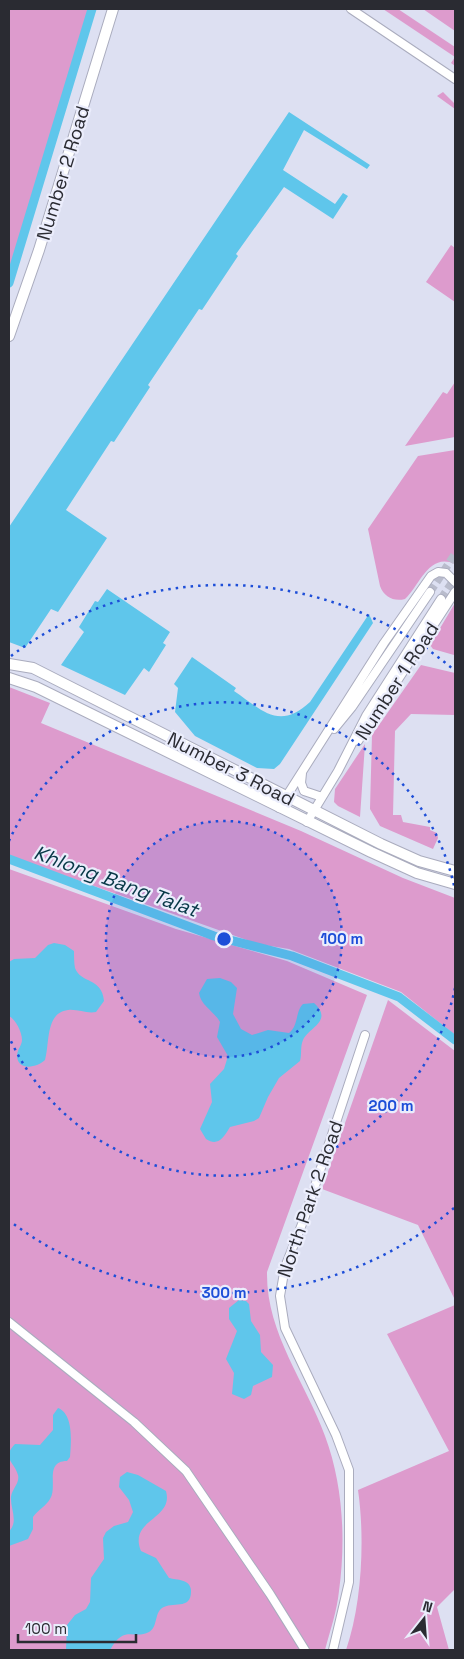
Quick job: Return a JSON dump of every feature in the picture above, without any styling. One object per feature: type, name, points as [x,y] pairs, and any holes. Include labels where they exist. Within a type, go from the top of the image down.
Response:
[{"type":"street","name":"Number 2 Road","points":[[9,336],[36,259],[113,9]]},
{"type":"street","points":[[351,9],[455,79]]},
{"type":"street","name":"Number 1 Road","points":[[279,808],[384,644],[434,574],[446,573],[455,582]]},
{"type":"street","name":"Number 1 Road","points":[[313,755],[352,707],[430,592]]},
{"type":"street","name":"Number 1 Road","points":[[307,822],[338,771],[455,592]]},
{"type":"street","name":"Number 1 Road","points":[[338,771],[366,716],[441,599]]},
{"type":"street","name":"Number 3 Road","points":[[9,664],[33,668],[313,812],[418,861],[455,871]]},
{"type":"street","name":"Number 3 Road","points":[[9,678],[36,687],[307,822],[417,873],[455,884]]},
{"type":"street","points":[[304,769],[301,783],[304,791],[322,797]]},
{"type":"street","name":"North Park 2 Road","points":[[333,1650],[349,1582],[349,1470],[336,1435],[285,1328],[280,1296],[285,1267],[304,1219],[365,1035]]},
{"type":"street","points":[[9,1322],[134,1422],[160,1444],[186,1471],[270,1594],[305,1650]]},
{"type":"shaded area","points":[[9,9],[89,9],[9,273]]},
{"type":"shaded area","points":[[383,9],[398,9],[455,47],[455,57]]},
{"type":"shaded area","points":[[423,9],[455,9],[455,31]]},
{"type":"shaded area","points":[[455,57],[455,66],[451,63]]},
{"type":"shaded area","points":[[443,92],[455,104],[455,109],[437,96]]},
{"type":"shaded area","points":[[451,245],[455,248],[455,302],[426,282]]},
{"type":"shaded area","points":[[455,382],[455,437],[405,446],[443,392],[447,394]]},
{"type":"shaded area","points":[[455,450],[455,564],[446,561],[438,562],[426,572],[405,599],[397,600],[390,598],[380,586],[368,529],[418,456]]},
{"type":"shaded area","points":[[455,603],[454,655],[433,649],[430,645]]},
{"type":"shaded area","points":[[421,665],[455,673],[455,715],[411,714],[395,731],[393,815],[401,815],[403,822],[430,827],[430,830],[437,833],[438,838],[433,849],[380,826],[370,809],[372,735]]},
{"type":"shaded area","points":[[9,687],[50,703],[41,723],[301,831],[403,878],[455,898],[455,1035],[401,992],[289,949],[258,944],[9,856]]},
{"type":"shaded area","points":[[365,744],[360,817],[334,802],[335,789]]},
{"type":"shaded area","points":[[9,869],[176,929],[287,961],[367,995],[267,1272],[268,1294],[273,1316],[288,1356],[317,1416],[336,1473],[341,1512],[341,1572],[337,1606],[325,1650],[9,1650]]},
{"type":"shaded area","points":[[388,1000],[455,1051],[455,1300],[418,1225],[322,1189]]},
{"type":"shaded area","points":[[455,1305],[455,1589],[437,1607],[449,1650],[346,1650],[356,1612],[361,1571],[361,1529],[358,1490],[449,1451],[387,1334]]},
{"type":"water","points":[[289,112],[370,165],[367,169],[304,130],[283,170],[335,204],[343,193],[348,196],[333,219],[284,187],[236,254],[238,256],[202,310],[199,309],[148,385],[150,387],[114,442],[111,441],[66,510],[107,538],[58,612],[51,609],[25,648],[9,642],[9,527]]},
{"type":"water","points":[[107,589],[170,632],[163,643],[166,645],[149,672],[144,668],[125,695],[61,665],[84,632],[79,627],[95,601],[98,602]]},
{"type":"water","points":[[369,614],[373,623],[280,764],[274,769],[257,768],[195,736],[175,712],[178,688],[174,684],[192,657],[236,688],[234,691],[262,710],[280,716],[299,711],[310,702]]},
{"type":"water","points":[[54,943],[65,945],[74,951],[75,968],[78,973],[96,984],[102,993],[104,1001],[96,1012],[68,1010],[61,1012],[52,1023],[45,1060],[38,1065],[24,1066],[18,1061],[17,1056],[22,1042],[21,1033],[16,1023],[9,1016],[9,962],[14,959],[35,958],[48,945]]},
{"type":"water","points":[[220,978],[231,982],[237,988],[233,1014],[241,1029],[252,1035],[268,1030],[289,1033],[303,1004],[314,1003],[319,1009],[321,1019],[303,1040],[300,1061],[279,1078],[259,1118],[230,1127],[220,1140],[214,1142],[206,1139],[200,1129],[212,1102],[210,1084],[224,1069],[228,1056],[217,1037],[220,1022],[202,1001],[199,993],[207,979]]},
{"type":"water","points":[[239,1300],[246,1301],[249,1304],[251,1321],[260,1335],[261,1352],[273,1365],[272,1377],[253,1386],[251,1395],[244,1399],[232,1394],[234,1373],[226,1359],[237,1331],[229,1319],[229,1308]]},
{"type":"water","points":[[58,1408],[67,1416],[69,1422],[71,1437],[70,1457],[67,1461],[56,1465],[52,1494],[50,1499],[33,1517],[33,1529],[28,1539],[9,1546],[9,1531],[14,1519],[11,1497],[18,1475],[10,1460],[9,1453],[15,1444],[40,1445],[53,1430],[53,1415]]},
{"type":"water","points":[[127,1472],[138,1475],[166,1491],[167,1501],[164,1508],[141,1532],[139,1540],[141,1551],[156,1558],[169,1578],[186,1582],[190,1586],[190,1597],[185,1603],[162,1608],[154,1627],[149,1632],[120,1637],[110,1650],[66,1650],[67,1625],[75,1615],[86,1609],[90,1602],[91,1578],[104,1559],[103,1538],[106,1532],[114,1526],[128,1522],[133,1512],[129,1500],[119,1487],[120,1477]]},
{"type":"waterway","points":[[9,283],[92,9]]},
{"type":"waterway","name":"Khlong Bang Talat","points":[[9,859],[214,936],[292,956],[399,997],[455,1040]]},
{"type":"tunnel","points":[[430,592],[455,554]]},
{"type":"tunnel","points":[[441,599],[455,578]]}]
